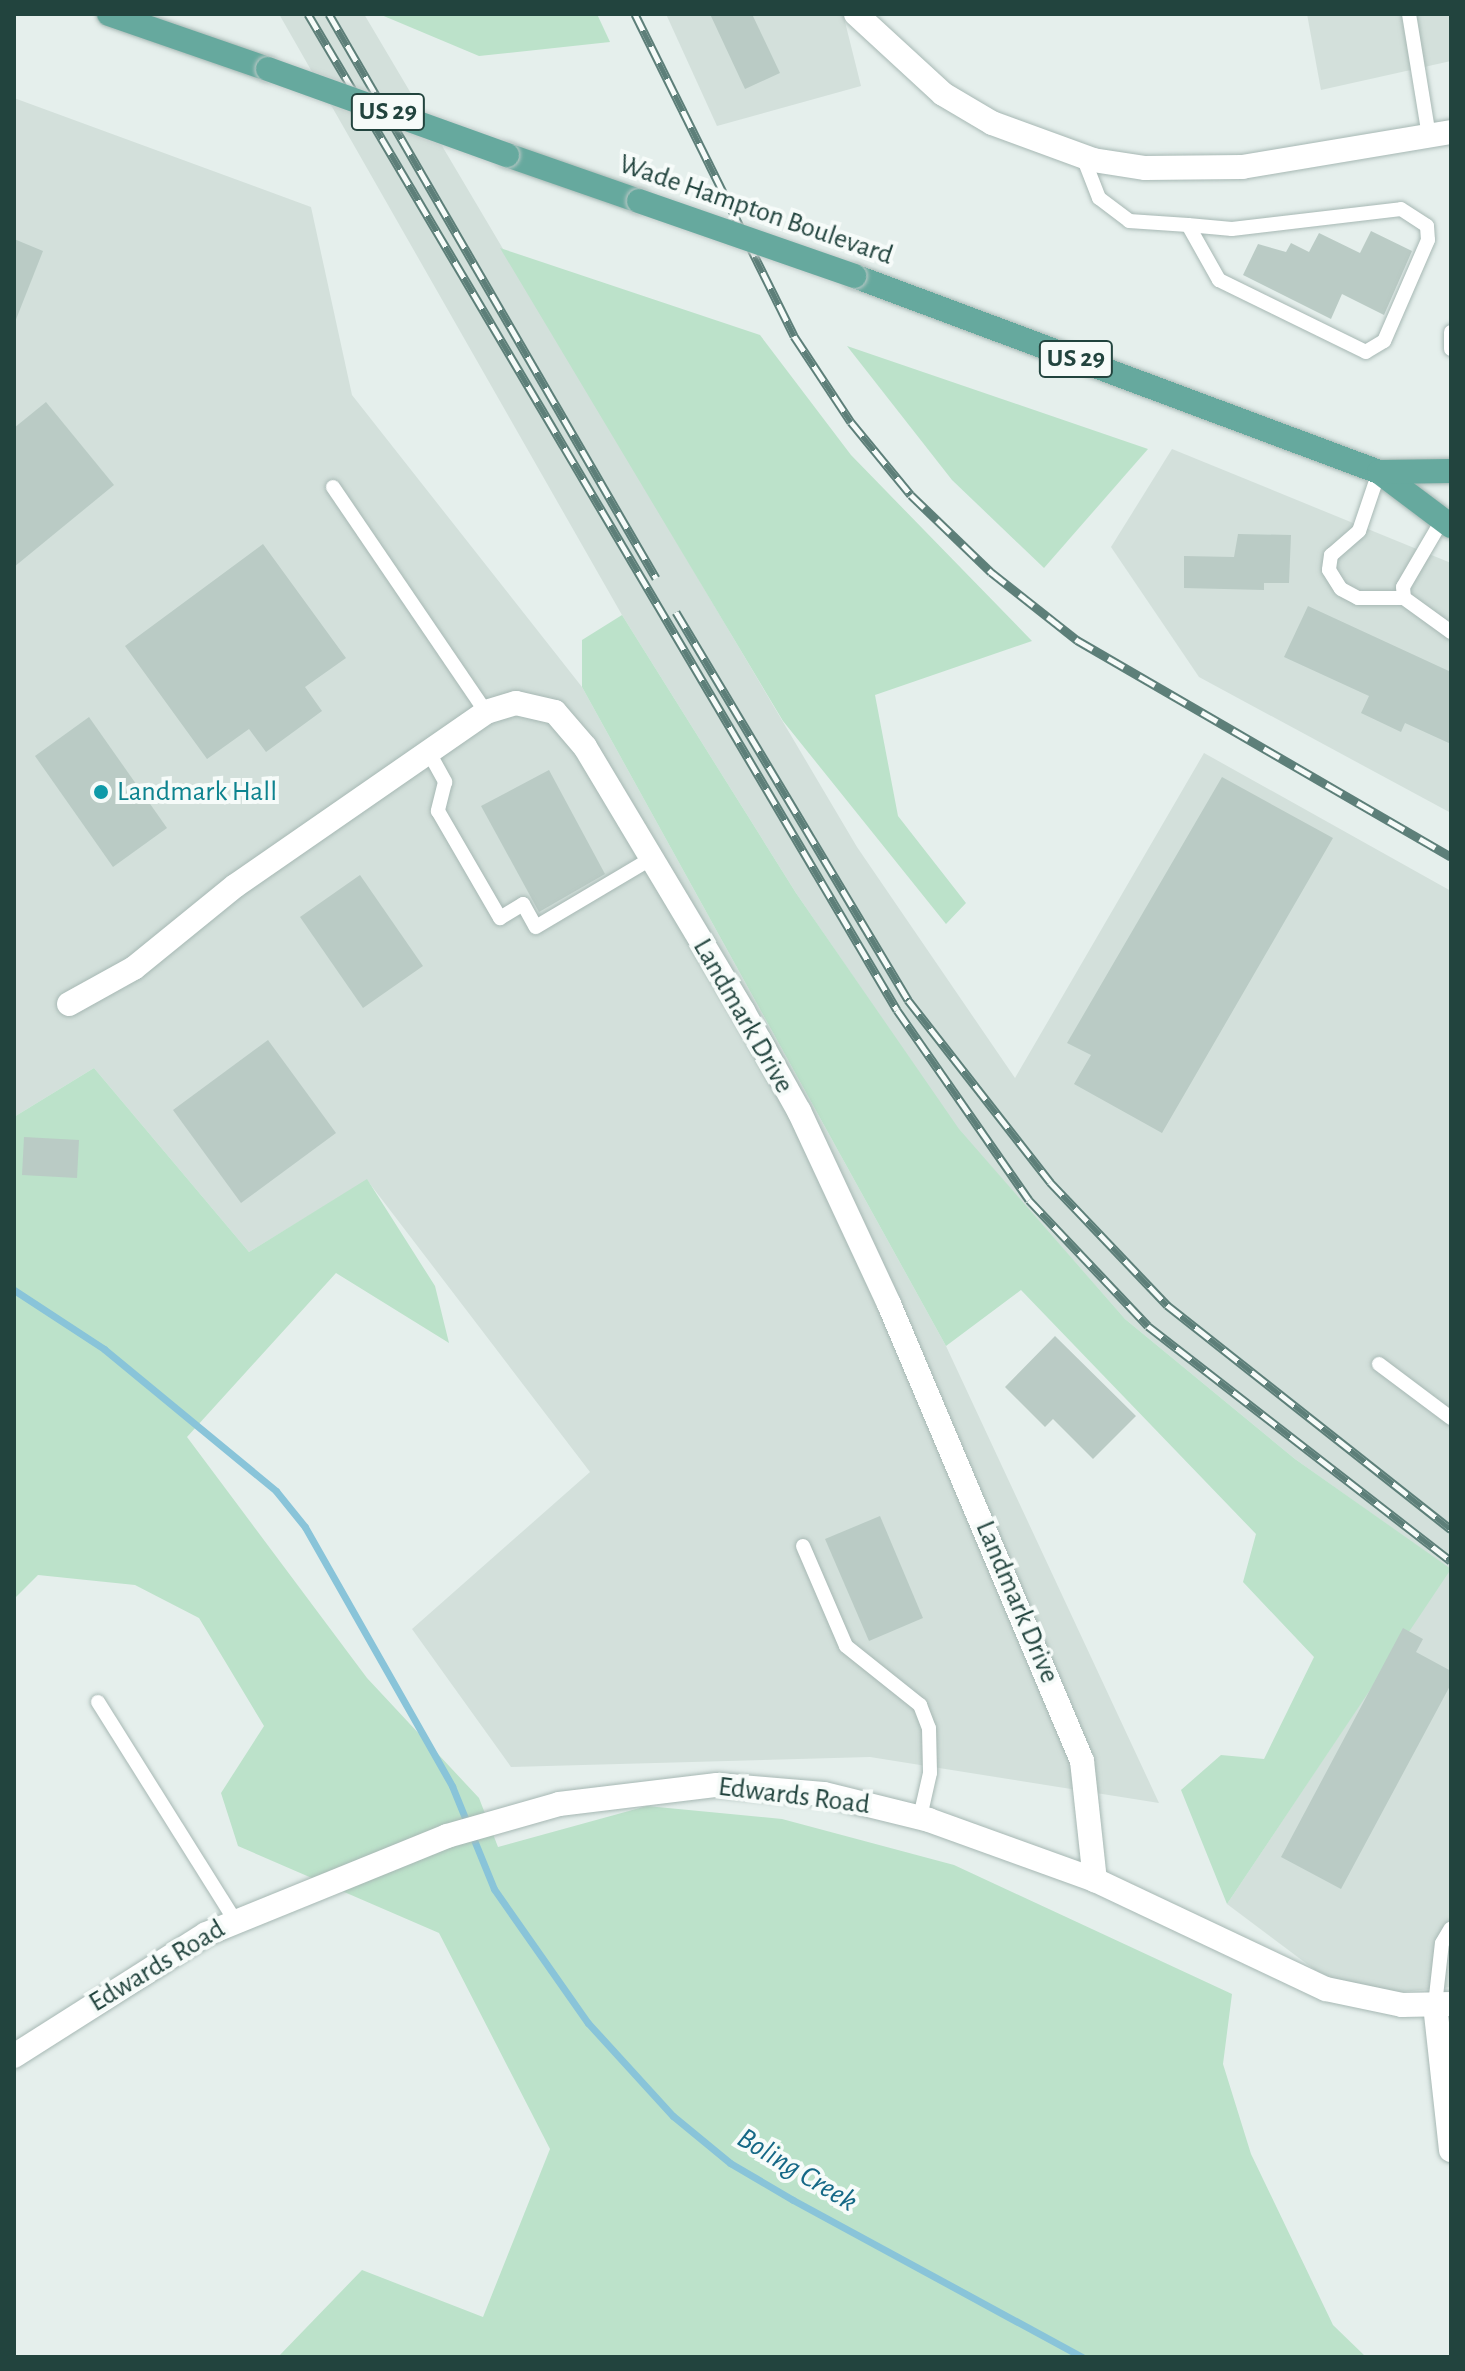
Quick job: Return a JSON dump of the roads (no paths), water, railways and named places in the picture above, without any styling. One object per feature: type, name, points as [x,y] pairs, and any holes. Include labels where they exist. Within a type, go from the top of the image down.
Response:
[{"type":"main road","name":"Wade Hampton Boulevard","points":[[109,14],[854,276],[1379,472],[1446,524]]},
{"type":"main road","name":"Wade Hampton Boulevard","points":[[1379,472],[1451,471]]},
{"type":"street","points":[[856,14],[943,94],[992,123],[1083,157],[1194,171],[1440,134]]},
{"type":"street","name":"Landmark Drive","points":[[69,1004],[134,968],[427,749],[486,712],[534,704],[562,719],[799,1111],[889,1304],[1082,1761],[1095,1880]]},
{"type":"street","name":"Edwards Road","points":[[14,2056],[146,1969],[235,1920],[447,1836],[479,1825],[624,1792],[717,1785],[824,1794],[920,1817],[1095,1880],[1326,1989],[1376,2002],[1443,2004]]},
{"type":"street","points":[[1443,2004],[1451,2150]]},
{"type":"lane","points":[[1409,14],[1440,134]]},
{"type":"lane","points":[[1083,157],[1111,212],[1129,221],[1188,225],[1232,229],[1401,209],[1427,226],[1428,240],[1384,341],[1366,352],[1219,280],[1188,225]]},
{"type":"lane","points":[[1451,332],[1451,349]]},
{"type":"lane","points":[[1379,472],[1359,531],[1331,555],[1329,570],[1341,589],[1358,598],[1404,598],[1451,632]]},
{"type":"lane","points":[[333,487],[486,712]]},
{"type":"lane","points":[[1404,598],[1403,587],[1446,524]]},
{"type":"lane","points":[[427,749],[445,782],[438,811],[500,918],[523,904],[536,927],[649,860]]},
{"type":"lane","points":[[1379,1364],[1451,1418]]},
{"type":"lane","points":[[803,1546],[846,1646],[920,1705],[929,1728],[930,1773],[920,1817]]},
{"type":"lane","points":[[98,1702],[235,1920]]},
{"type":"lane","points":[[1443,2004],[1442,1943],[1451,1928]]},
{"type":"waterway","name":"Boling Creek","points":[[14,1290],[104,1349],[276,1491],[305,1527],[452,1786],[494,1889],[588,2023],[673,2116],[730,2163],[1082,2357]]},
{"type":"railway","points":[[308,14],[897,1010],[1029,1200],[1148,1326],[1451,1561]]},
{"type":"railway","points":[[329,14],[656,578]]},
{"type":"railway","points":[[635,14],[794,336],[851,422],[911,495],[991,572],[1077,640],[1451,857]]},
{"type":"railway","points":[[676,612],[908,1000],[1050,1182],[1167,1305],[1451,1529]]},
{"type":"place","name":"Landmark Hall","points":[[101,792]]}]
